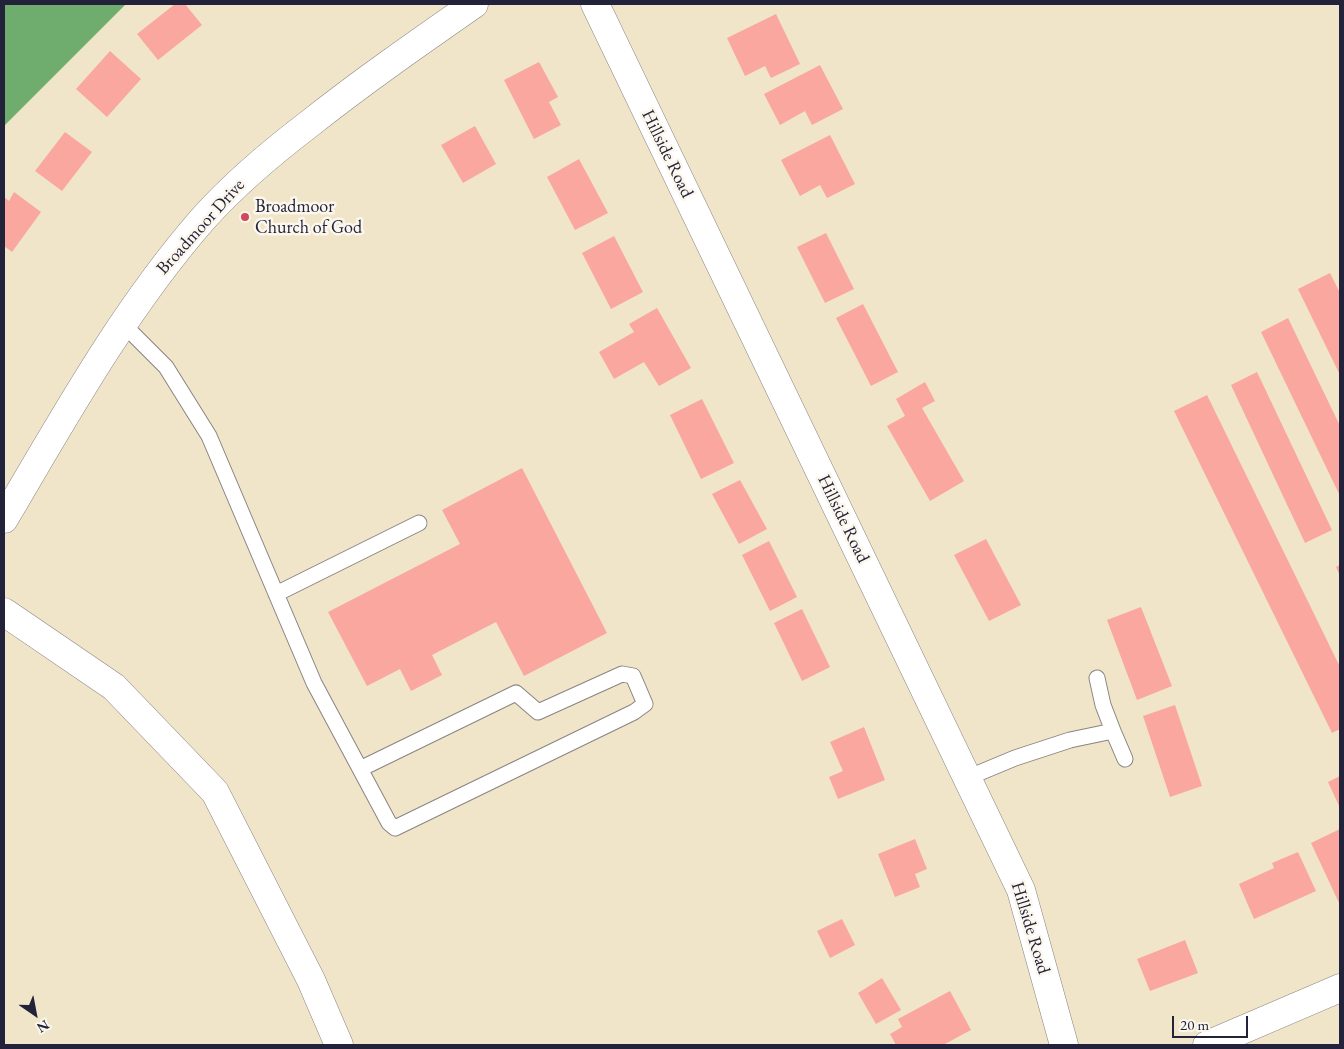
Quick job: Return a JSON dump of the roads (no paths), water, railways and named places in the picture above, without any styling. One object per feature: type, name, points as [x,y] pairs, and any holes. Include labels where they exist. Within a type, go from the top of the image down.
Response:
[{"type":"street","name":"Broadmoor Drive","points":[[4,519],[85,382],[146,291],[203,220],[262,161],[356,86],[474,4]]},
{"type":"street","name":"Hillside Road","points":[[595,4],[1021,890],[1064,1045]]},
{"type":"street","points":[[4,612],[114,687],[215,792],[310,980],[339,1045]]},
{"type":"street","points":[[1207,1045],[1340,988]]},
{"type":"lane","points":[[124,324],[166,367],[209,436],[314,683],[360,769],[389,823],[395,828],[625,716],[645,704],[633,676],[622,674],[538,712],[516,693],[360,769]]},
{"type":"lane","points":[[276,594],[419,524]]},
{"type":"lane","points":[[1097,678],[1102,705],[1125,759]]},
{"type":"lane","points":[[967,778],[1015,758],[1070,740],[1113,730]]},
{"type":"place","name":"Broadmoor Church of God","points":[[245,217]]}]
